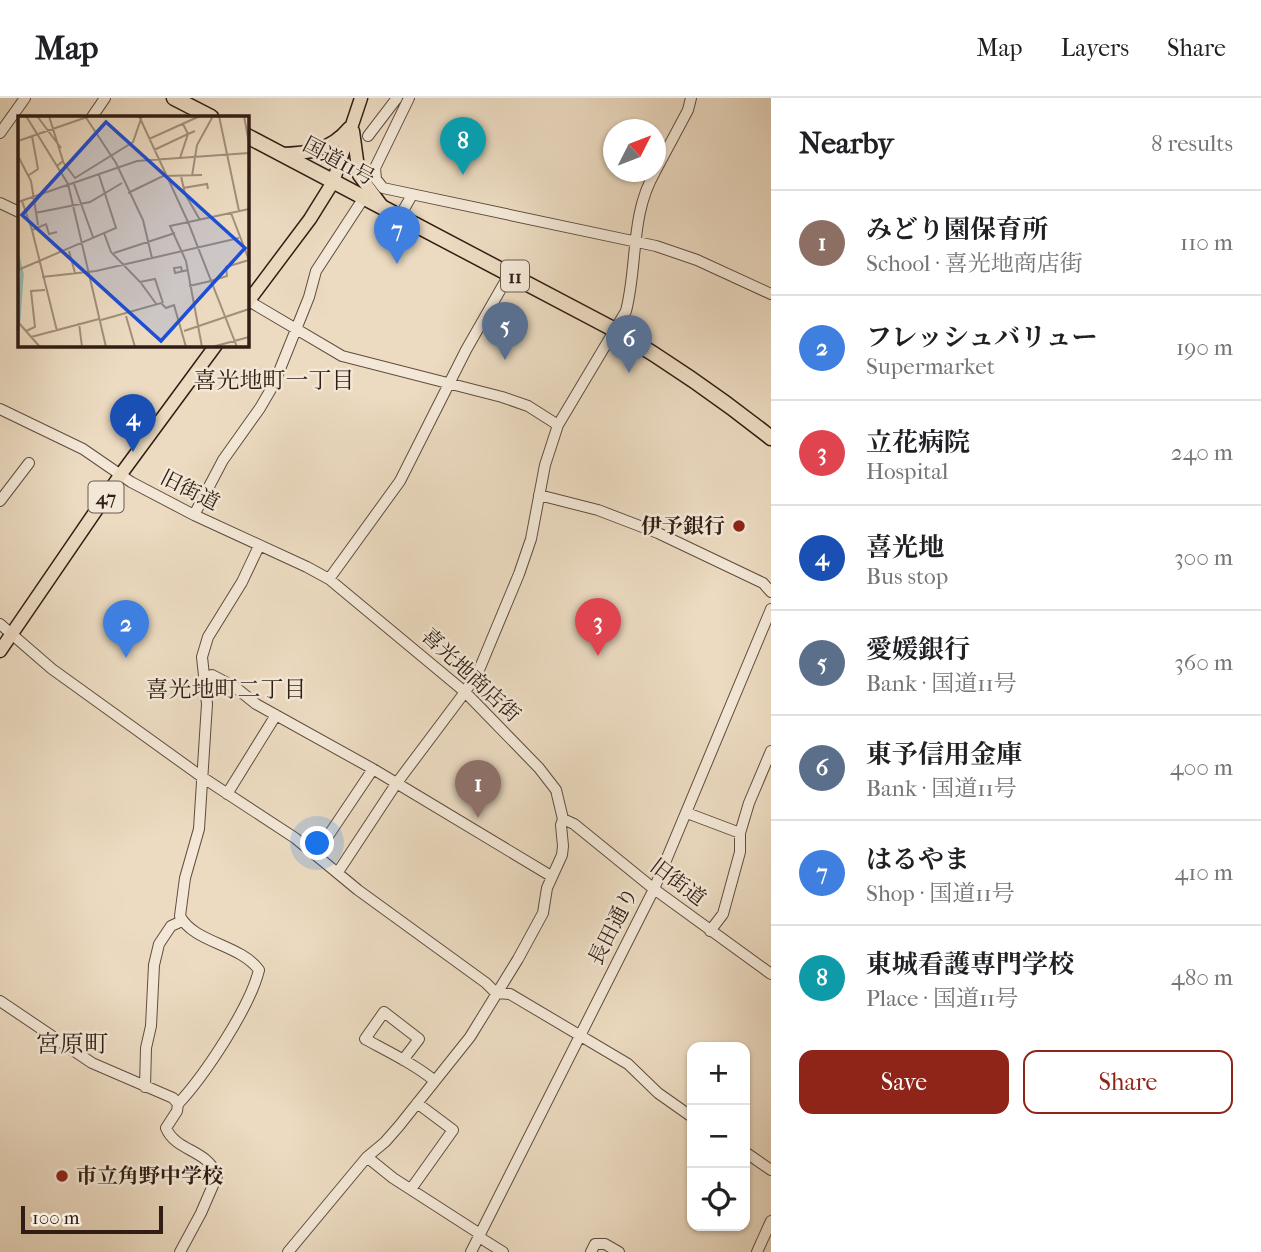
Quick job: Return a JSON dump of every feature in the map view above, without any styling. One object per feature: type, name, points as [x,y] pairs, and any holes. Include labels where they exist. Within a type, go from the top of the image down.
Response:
[{"type":"highway","points":[[174,98],[209,116]]},
{"type":"highway","name":"国道11号","points":[[248,137],[615,330],[715,394],[771,438]]},
{"type":"main road","points":[[248,301],[310,219],[333,182],[361,98]]},
{"type":"main road","points":[[280,154],[306,153],[323,148],[343,135],[352,123]]},
{"type":"main road","points":[[352,123],[359,175],[386,209]]},
{"type":"main road","name":"47","points":[[0,651],[121,474],[215,346]]},
{"type":"street","points":[[0,133],[25,98]]},
{"type":"street","points":[[93,116],[105,98]]},
{"type":"street","points":[[368,136],[397,98]]},
{"type":"street","points":[[409,98],[375,168],[375,174],[383,188],[635,240],[697,260],[771,294]]},
{"type":"street","points":[[666,151],[688,110],[691,98]]},
{"type":"street","points":[[338,872],[396,784],[479,670],[531,539],[539,495],[558,425],[626,311],[640,204],[649,182]]},
{"type":"street","points":[[400,216],[412,195]]},
{"type":"street","points":[[194,515],[223,460],[274,384],[309,297],[316,271],[363,199]]},
{"type":"street","points":[[0,203],[18,212]]},
{"type":"street","points":[[329,579],[400,481],[510,274]]},
{"type":"street","points":[[248,303],[342,356],[502,397],[528,406],[558,425]]},
{"type":"street","name":"旧街道","points":[[0,409],[83,449],[194,515],[329,579]]},
{"type":"street","points":[[0,501],[29,463]]},
{"type":"street","points":[[539,495],[598,510],[658,533],[763,583],[771,592]]},
{"type":"street","points":[[180,1252],[217,1176],[213,1164],[170,1137],[166,1128],[177,1111],[178,1104],[246,1004],[259,970],[233,950],[191,930],[180,916],[185,878],[199,830],[207,704],[202,657],[208,637],[242,582],[259,546]]},
{"type":"street","name":"喜光地商店街","points":[[288,1252],[367,1157],[385,1143],[470,1037],[543,913],[547,888],[562,855],[563,819],[556,790],[548,779],[465,692],[329,579]]},
{"type":"street","name":"長田通り","points":[[471,1252],[654,889],[771,609]]},
{"type":"street","points":[[0,624],[52,669],[202,777],[316,853],[390,915],[486,983],[496,993],[510,994],[628,1064],[658,1093],[687,1113]]},
{"type":"street","points":[[205,677],[212,675],[224,681],[256,705],[373,769],[551,876]]},
{"type":"street","points":[[227,793],[276,715]]},
{"type":"street","points":[[710,930],[723,914],[740,852],[740,834],[749,803],[771,751]]},
{"type":"street","points":[[316,853],[373,769]]},
{"type":"street","points":[[687,813],[740,834]]},
{"type":"street","name":"旧街道","points":[[563,819],[771,974]]},
{"type":"street","points":[[145,1087],[154,965],[159,944],[171,926],[182,921]]},
{"type":"street","points":[[0,1001],[92,1063],[173,1098],[178,1104]]},
{"type":"street","points":[[403,1060],[419,1039],[384,1012],[365,1039],[403,1060],[419,1068],[435,1081]]},
{"type":"street","points":[[411,1189],[453,1130],[417,1103]]},
{"type":"street","points":[[750,1155],[771,1170]]},
{"type":"street","points":[[367,1157],[503,1252]]},
{"type":"street","points":[[757,1252],[771,1221]]},
{"type":"street","points":[[591,1252],[595,1244],[605,1244],[619,1252]]},
{"type":"place","name":"東城看護専門学校","points":[[463,175]]},
{"type":"place","name":"はるやま","points":[[397,264]]},
{"type":"place","name":"愛媛銀行","points":[[505,360]]},
{"type":"place","name":"東予信用金庫","points":[[629,373]]},
{"type":"place","name":"喜光地","points":[[133,452]]},
{"type":"place","name":"伊予銀行","points":[[739,526]]},
{"type":"place","name":"立花病院","points":[[598,656]]},
{"type":"place","name":"フレッシュバリュー","points":[[126,658]]},
{"type":"place","name":"みどり園保育所","points":[[478,818]]},
{"type":"place","name":"市立角野中学校","points":[[62,1176]]},
{"type":"district","name":"喜光地町一丁目","points":[[274,380]]},
{"type":"district","name":"喜光地町二丁目","points":[[226,689]]},
{"type":"district","name":"宮原町","points":[[72,1044]]}]
